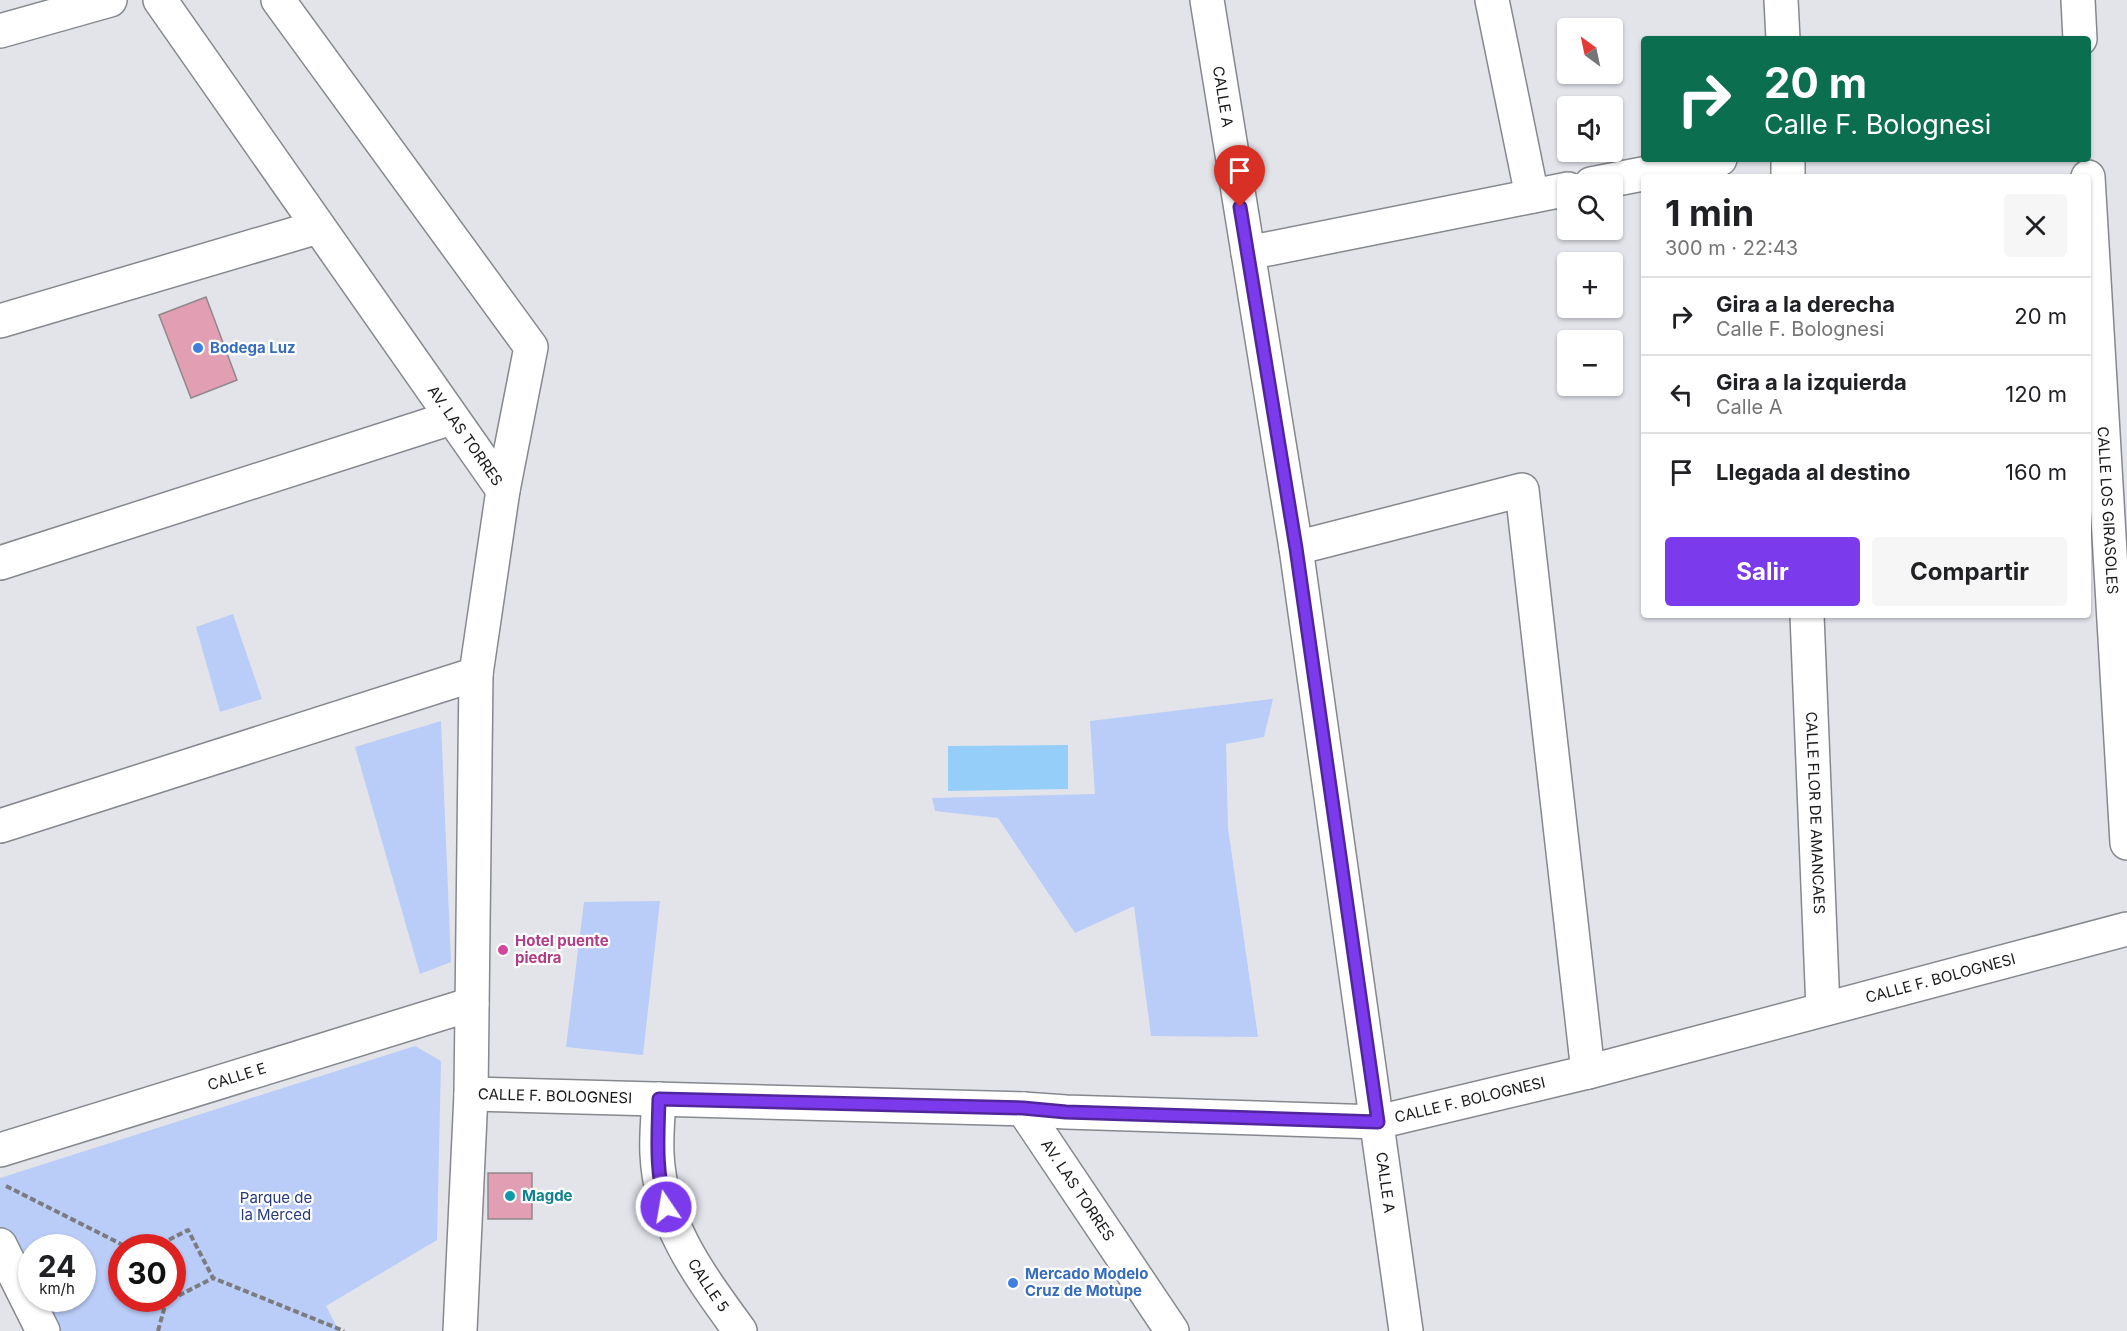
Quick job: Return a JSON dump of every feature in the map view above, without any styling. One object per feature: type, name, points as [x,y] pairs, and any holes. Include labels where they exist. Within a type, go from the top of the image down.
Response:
[{"type":"street","points":[[0,31],[110,0]]},
{"type":"street","name":"AV. LAS TORRES","points":[[160,0],[503,490]]},
{"type":"street","name":"AV. LAS TORRES","points":[[278,0],[531,347],[503,490]]},
{"type":"street","name":"CALLE A","points":[[1208,0],[1296,548],[1406,1331]]},
{"type":"street","points":[[1492,0],[1532,196]]},
{"type":"street","points":[[1781,0],[1783,36]]},
{"type":"street","points":[[2078,0],[2080,36]]},
{"type":"street","points":[[1643,174],[1705,162]]},
{"type":"street","points":[[1623,178],[1641,174]]},
{"type":"street","points":[[1248,253],[1557,191]]},
{"type":"street","points":[[0,321],[318,227]]},
{"type":"street","name":"CALLE LOS GIRASOLES","points":[[2091,228],[2127,843]]},
{"type":"street","points":[[0,563],[451,418]]},
{"type":"street","points":[[460,1331],[471,1094],[476,674],[503,490]]},
{"type":"street","points":[[1296,548],[1522,490],[1588,1072]]},
{"type":"street","name":"CALLE FLOR DE AMANCAES","points":[[1807,618],[1823,1009]]},
{"type":"street","points":[[0,826],[476,674]]},
{"type":"street","name":"CALLE F. BOLOGNESI","points":[[471,1094],[1023,1108],[1076,1112],[1378,1122],[1588,1072],[2127,929]]},
{"type":"street","name":"CALLE E","points":[[0,1149],[472,1004]]},
{"type":"street","name":"CALLE 5","points":[[659,1099],[657,1155],[662,1193],[670,1221],[687,1255],[740,1331]]},
{"type":"street","name":"AV. LAS TORRES","points":[[1023,1108],[1172,1331]]},
{"type":"street","points":[[0,1245],[43,1331]]},
{"type":"path","points":[[0,1183],[108,1237]]},
{"type":"path","points":[[180,1234],[188,1230],[213,1278],[344,1331]]},
{"type":"path","points":[[186,1291],[213,1278]]},
{"type":"path","points":[[158,1331],[162,1312]]},
{"type":"green space","points":[[233,614],[262,699],[220,712],[196,627]]},
{"type":"green space","points":[[1273,699],[1264,737],[1226,744],[1228,828],[1258,1037],[1151,1036],[1134,906],[1075,933],[998,818],[935,811],[932,798],[1095,794],[1090,721]]},
{"type":"green space","points":[[441,721],[451,962],[420,974],[355,747]]},
{"type":"green space","points":[[660,901],[643,1055],[566,1047],[584,902]]},
{"type":"green space","name":"Parque de la Merced","points":[[415,1046],[441,1061],[437,1240],[326,1306],[339,1331],[55,1331],[45,1312],[96,1312],[96,1234],[18,1234],[18,1262],[0,1227],[0,1178]]},
{"type":"shaded area","points":[[1068,745],[1068,789],[948,791],[948,746]]},
{"type":"building","name":"Bodega Luz","points":[[206,297],[237,380],[191,398],[159,315]]},
{"type":"building","name":"Magde","points":[[488,1173],[532,1173],[532,1219],[488,1219]]},
{"type":"place","name":"Bodega Luz","points":[[198,348]]},
{"type":"place","name":"Hotel puente piedra","points":[[503,950]]},
{"type":"place","name":"Magde","points":[[510,1196]]},
{"type":"place","name":"Mercado Modelo Cruz de Motupe","points":[[1013,1283]]},
{"type":"route","points":[[666,1207],[657,1155],[659,1099],[1023,1108],[1066,1112],[1378,1122],[1296,548],[1240,207]]}]
